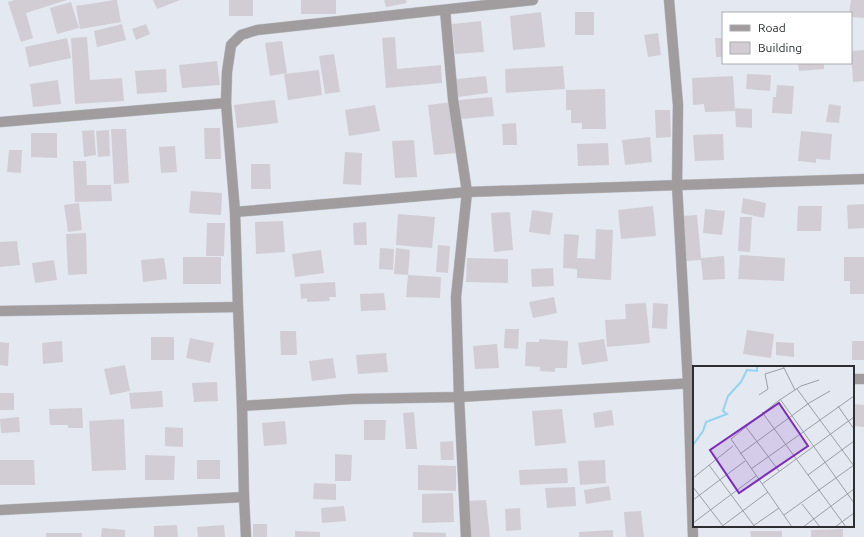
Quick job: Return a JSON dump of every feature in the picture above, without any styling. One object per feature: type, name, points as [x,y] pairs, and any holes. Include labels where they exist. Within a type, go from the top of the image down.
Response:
[{"type":"street","points":[[246,537],[235,212],[226,103],[227,72],[231,45],[241,35],[257,30],[533,0]]},
{"type":"street","points":[[669,0],[678,105],[677,185],[691,383],[693,537]]},
{"type":"street","points":[[446,10],[453,99],[467,192],[456,297],[466,537]]},
{"type":"street","points":[[0,122],[226,103]]},
{"type":"street","points":[[235,212],[467,192],[864,179]]},
{"type":"street","points":[[0,310],[238,307]]},
{"type":"street","points":[[242,406],[352,399],[459,397],[691,383]]},
{"type":"street","points":[[0,510],[244,497]]},
{"type":"building","points":[[15,0],[67,0],[26,13],[33,38],[21,42],[8,2]]},
{"type":"building","points":[[117,0],[121,22],[80,29],[76,6]]},
{"type":"building","points":[[153,0],[180,0],[157,9]]},
{"type":"building","points":[[229,0],[253,0],[253,16],[229,16]]},
{"type":"building","points":[[301,0],[336,0],[336,14],[301,14]]},
{"type":"building","points":[[384,0],[406,0],[407,3],[386,7]]},
{"type":"building","points":[[851,0],[864,0],[864,18],[852,17],[852,12],[849,12]]},
{"type":"building","points":[[71,2],[79,28],[57,34],[50,8]]},
{"type":"building","points":[[541,12],[545,47],[513,50],[510,16]]},
{"type":"building","points":[[575,12],[594,12],[594,35],[575,35]]},
{"type":"building","points":[[481,21],[484,52],[455,54],[452,24]]},
{"type":"building","points":[[122,24],[126,40],[97,47],[94,31]]},
{"type":"building","points":[[146,24],[150,34],[136,40],[132,29]]},
{"type":"building","points":[[658,33],[661,55],[648,57],[644,35]]},
{"type":"building","points":[[87,37],[90,80],[122,78],[124,101],[75,104],[71,38]]},
{"type":"building","points":[[395,37],[397,69],[441,65],[442,83],[386,88],[382,38]]},
{"type":"building","points":[[67,38],[71,58],[29,67],[25,47]]},
{"type":"building","points":[[715,38],[722,38],[722,57],[716,57]]},
{"type":"building","points":[[282,41],[287,73],[270,76],[265,43]]},
{"type":"building","points":[[864,50],[864,81],[853,82],[852,51]]},
{"type":"building","points":[[334,54],[340,92],[325,94],[319,56]]},
{"type":"building","points":[[217,61],[220,85],[182,88],[179,65]]},
{"type":"building","points":[[798,64],[824,64],[824,69],[799,71]]},
{"type":"building","points":[[563,66],[565,89],[506,93],[505,69]]},
{"type":"building","points":[[166,69],[167,92],[137,94],[135,71]]},
{"type":"building","points":[[319,70],[322,95],[288,100],[284,74]]},
{"type":"building","points":[[747,74],[771,75],[770,91],[746,89]]},
{"type":"building","points":[[486,76],[488,93],[458,97],[456,79]]},
{"type":"building","points":[[733,76],[735,111],[705,112],[704,104],[693,105],[692,78]]},
{"type":"building","points":[[58,80],[61,104],[33,107],[30,84]]},
{"type":"building","points":[[777,85],[794,86],[792,114],[772,113],[773,97],[776,97]]},
{"type":"building","points":[[605,89],[606,129],[582,129],[582,123],[571,123],[571,110],[566,110],[566,90]]},
{"type":"building","points":[[492,97],[494,116],[461,119],[459,100]]},
{"type":"building","points":[[275,100],[278,123],[237,128],[234,105]]},
{"type":"building","points":[[452,102],[457,153],[434,155],[428,105]]},
{"type":"building","points":[[829,104],[841,106],[839,123],[826,122]]},
{"type":"building","points":[[375,105],[380,131],[349,136],[345,110]]},
{"type":"building","points":[[735,108],[752,109],[752,128],[736,127]]},
{"type":"building","points":[[655,110],[670,110],[671,137],[656,138]]},
{"type":"building","points":[[516,123],[517,145],[503,145],[502,124]]},
{"type":"building","points":[[204,128],[220,128],[221,159],[205,159]]},
{"type":"building","points":[[111,129],[126,129],[129,183],[114,184]]},
{"type":"building","points":[[94,130],[96,155],[84,157],[82,131]]},
{"type":"building","points":[[109,130],[110,156],[98,157],[96,131]]},
{"type":"building","points":[[801,131],[832,134],[830,160],[816,159],[816,163],[798,161]]},
{"type":"building","points":[[31,133],[57,133],[57,158],[31,157]]},
{"type":"building","points":[[723,134],[724,160],[695,161],[693,135]]},
{"type":"building","points":[[650,137],[652,162],[625,165],[622,140]]},
{"type":"building","points":[[414,140],[417,177],[395,178],[392,141]]},
{"type":"building","points":[[608,143],[609,165],[578,166],[577,144]]},
{"type":"building","points":[[175,146],[177,172],[161,173],[159,147]]},
{"type":"building","points":[[9,150],[22,150],[21,173],[7,172]]},
{"type":"building","points":[[345,152],[362,153],[361,185],[343,184]]},
{"type":"building","points":[[73,161],[86,161],[87,185],[111,185],[112,201],[75,202]]},
{"type":"building","points":[[251,164],[270,164],[271,189],[251,189]]},
{"type":"building","points":[[191,191],[222,193],[221,215],[189,213]]},
{"type":"building","points":[[743,198],[766,203],[764,218],[741,213]]},
{"type":"building","points":[[79,203],[82,230],[68,232],[64,205]]},
{"type":"building","points":[[864,204],[864,228],[848,229],[847,205]]},
{"type":"building","points":[[653,206],[656,236],[621,239],[618,210]]},
{"type":"building","points":[[798,206],[822,206],[821,231],[797,231]]},
{"type":"building","points":[[705,209],[725,211],[722,235],[703,233]]},
{"type":"building","points":[[532,210],[553,213],[550,235],[529,232]]},
{"type":"building","points":[[510,212],[513,250],[494,252],[491,213]]},
{"type":"building","points":[[398,214],[435,217],[432,248],[396,245]]},
{"type":"building","points":[[697,215],[701,258],[724,256],[725,279],[703,280],[701,260],[686,261],[682,216]]},
{"type":"building","points":[[740,217],[752,217],[750,252],[738,251]]},
{"type":"building","points":[[283,221],[285,252],[256,254],[255,222]]},
{"type":"building","points":[[366,222],[367,245],[354,245],[353,223]]},
{"type":"building","points":[[207,223],[225,223],[224,256],[206,256]]},
{"type":"building","points":[[596,229],[613,230],[611,280],[577,278],[577,269],[563,268],[564,234],[579,235],[577,258],[595,259]]},
{"type":"building","points":[[86,233],[87,274],[68,275],[66,234]]},
{"type":"building","points":[[17,241],[20,265],[0,267],[0,242]]},
{"type":"building","points":[[438,245],[450,246],[448,273],[436,272]]},
{"type":"building","points":[[380,248],[394,249],[393,270],[379,269]]},
{"type":"building","points":[[396,248],[410,250],[408,275],[394,274]]},
{"type":"building","points":[[321,250],[324,273],[295,277],[292,254]]},
{"type":"building","points":[[740,255],[785,258],[784,281],[738,279]]},
{"type":"building","points":[[183,257],[221,257],[221,284],[183,284]]},
{"type":"building","points":[[844,257],[864,257],[864,294],[850,294],[850,281],[844,281]]},
{"type":"building","points":[[164,258],[167,279],[143,282],[141,260]]},
{"type":"building","points":[[467,258],[508,259],[508,283],[466,282]]},
{"type":"building","points":[[54,260],[57,280],[35,283],[32,263]]},
{"type":"building","points":[[553,268],[554,286],[532,287],[531,269]]},
{"type":"building","points":[[408,275],[441,277],[440,298],[406,297]]},
{"type":"building","points":[[335,282],[336,297],[329,297],[330,301],[307,302],[307,298],[301,299],[300,284]]},
{"type":"building","points":[[384,293],[386,310],[361,311],[360,294]]},
{"type":"building","points":[[554,297],[557,313],[533,318],[529,302]]},
{"type":"building","points":[[646,303],[650,343],[607,347],[605,320],[626,319],[625,304]]},
{"type":"building","points":[[653,303],[668,304],[667,329],[652,328]]},
{"type":"building","points":[[505,329],[519,329],[518,349],[504,348]]},
{"type":"building","points":[[747,330],[774,334],[771,358],[743,354]]},
{"type":"building","points":[[280,331],[296,331],[297,355],[281,355]]},
{"type":"building","points":[[151,337],[174,337],[174,360],[151,360]]},
{"type":"building","points":[[190,338],[214,343],[210,363],[186,358]]},
{"type":"building","points":[[539,339],[568,341],[567,368],[555,368],[555,372],[540,371],[540,367],[525,366],[526,342],[539,342]]},
{"type":"building","points":[[604,339],[608,361],[582,365],[578,343]]},
{"type":"building","points":[[62,341],[63,362],[43,364],[42,343]]},
{"type":"building","points":[[852,341],[864,341],[864,360],[852,360]]},
{"type":"building","points":[[0,342],[9,343],[8,366],[0,365]]},
{"type":"building","points":[[776,342],[794,343],[794,357],[776,355]]},
{"type":"building","points":[[497,344],[499,368],[475,369],[473,346]]},
{"type":"building","points":[[386,353],[388,372],[358,374],[356,355]]},
{"type":"building","points":[[333,358],[336,378],[312,381],[309,361]]},
{"type":"building","points":[[125,365],[130,391],[110,395],[104,369]]},
{"type":"building","points":[[217,382],[218,401],[194,402],[192,383]]},
{"type":"building","points":[[162,391],[163,407],[131,409],[129,393]]},
{"type":"building","points":[[0,393],[14,393],[14,410],[0,410]]},
{"type":"building","points":[[854,404],[864,405],[864,427],[854,426]]},
{"type":"building","points":[[82,408],[83,428],[68,428],[68,425],[50,425],[49,409]]},
{"type":"building","points":[[562,409],[566,443],[535,446],[532,411]]},
{"type":"building","points":[[612,410],[614,425],[595,428],[593,413]]},
{"type":"building","points":[[414,412],[417,449],[406,449],[403,413]]},
{"type":"building","points":[[19,417],[20,432],[1,433],[0,419]]},
{"type":"building","points":[[124,419],[126,470],[92,471],[89,421]]},
{"type":"building","points":[[364,420],[386,420],[385,440],[364,440]]},
{"type":"building","points":[[285,421],[287,444],[264,446],[262,423]]},
{"type":"building","points":[[165,427],[183,428],[183,447],[165,446]]},
{"type":"building","points":[[854,438],[855,438],[854,459]]},
{"type":"building","points":[[453,441],[454,460],[441,460],[440,442]]},
{"type":"building","points":[[335,454],[352,455],[351,481],[335,481]]},
{"type":"building","points":[[145,455],[175,456],[174,480],[145,480]]},
{"type":"building","points":[[0,460],[34,460],[35,485],[0,485]]},
{"type":"building","points":[[197,460],[220,460],[220,479],[197,479]]},
{"type":"building","points":[[605,460],[606,483],[580,485],[578,461]]},
{"type":"building","points":[[418,465],[456,466],[456,491],[418,490]]},
{"type":"building","points":[[567,468],[568,483],[520,485],[519,470]]},
{"type":"building","points":[[314,483],[336,484],[336,500],[313,499]]},
{"type":"building","points":[[609,486],[611,500],[586,504],[584,490]]},
{"type":"building","points":[[575,487],[576,506],[547,508],[545,488]]},
{"type":"building","points":[[453,493],[454,522],[422,523],[422,494]]},
{"type":"building","points":[[486,500],[490,537],[471,537],[467,501]]},
{"type":"building","points":[[344,506],[346,521],[322,523],[321,508]]},
{"type":"building","points":[[520,508],[521,530],[506,531],[505,509]]},
{"type":"building","points":[[641,511],[644,537],[626,537],[624,512]]},
{"type":"building","points":[[253,524],[267,524],[267,537],[253,537]]},
{"type":"building","points":[[177,525],[178,537],[154,537],[154,526]]},
{"type":"building","points":[[224,525],[225,537],[198,537],[197,527]]},
{"type":"building","points":[[102,528],[125,530],[125,537],[101,537]]},
{"type":"building","points":[[843,529],[843,537],[811,537],[811,530]]},
{"type":"building","points":[[613,530],[613,537],[579,537],[579,532]]},
{"type":"building","points":[[295,531],[320,532],[320,537],[295,537]]},
{"type":"building","points":[[750,531],[782,531],[782,537],[751,537]]},
{"type":"building","points":[[413,532],[446,533],[446,537],[413,537]]},
{"type":"building","points":[[46,533],[82,533],[82,537],[46,537]]}]
